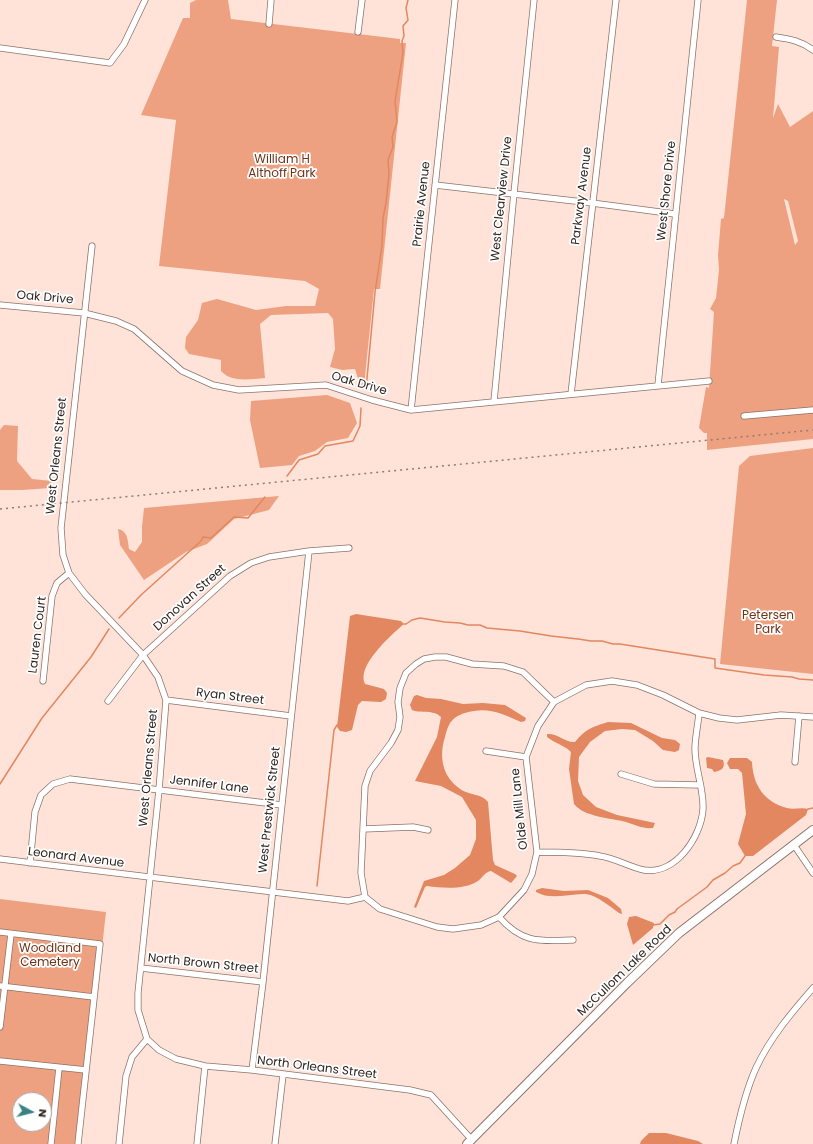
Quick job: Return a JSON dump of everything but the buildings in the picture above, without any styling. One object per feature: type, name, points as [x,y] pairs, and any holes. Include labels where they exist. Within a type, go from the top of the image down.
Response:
[{"type":"street","points":[[0,48],[110,62],[124,44],[145,0]]},
{"type":"street","points":[[269,24],[271,0]]},
{"type":"street","points":[[358,32],[362,0]]},
{"type":"street","name":"Prairie Avenue","points":[[411,410],[455,0]]},
{"type":"street","name":"West Clearview Drive","points":[[494,401],[534,0]]},
{"type":"street","name":"Parkway Avenue","points":[[571,394],[616,0]]},
{"type":"street","name":"West Shore Drive","points":[[658,385],[698,0]]},
{"type":"street","points":[[776,37],[792,39],[805,44],[813,50]]},
{"type":"street","points":[[435,185],[514,193],[675,214]]},
{"type":"street","name":"West Orleans Street","points":[[92,246],[61,528],[63,555],[69,573],[85,594],[143,655],[158,676],[166,700],[159,790],[138,993],[138,1010],[147,1039]]},
{"type":"street","name":"Oak Drive","points":[[0,305],[84,313],[116,320],[134,329],[182,370],[213,385],[240,390],[326,385],[372,400],[411,410],[709,381]]},
{"type":"street","points":[[744,416],[813,410]]},
{"type":"street","name":"Donovan Street","points":[[108,701],[143,655],[230,576],[251,563],[269,557],[309,551],[349,548]]},
{"type":"street","name":"West Prestwick Street","points":[[252,1070],[263,982],[309,551]]},
{"type":"street","name":"Lauren Court","points":[[43,681],[52,596],[57,583],[69,573]]},
{"type":"street","points":[[365,897],[361,873],[365,786],[370,771],[391,743],[398,730],[400,717],[398,702],[400,688],[406,673],[416,664],[430,658],[446,657],[472,664],[504,666],[524,672],[554,702]]},
{"type":"street","name":"Olde Mill Lane","points":[[365,897],[380,909],[437,927],[453,929],[481,925],[499,917],[524,890],[532,874],[537,852],[526,757],[538,726],[554,702],[586,685],[612,681],[637,685],[663,695],[699,713],[719,718],[737,720],[780,715],[813,718]]},
{"type":"street","name":"Ryan Street","points":[[166,700],[291,716]]},
{"type":"street","points":[[537,852],[580,853],[601,856],[643,870],[655,870],[668,866],[678,859],[696,835],[701,822],[703,809],[695,749],[699,713]]},
{"type":"street","points":[[795,762],[799,716]]},
{"type":"street","points":[[486,751],[526,757]]},
{"type":"street","points":[[621,774],[654,784],[700,785]]},
{"type":"street","name":"Jennifer Lane","points":[[30,863],[36,812],[41,795],[53,784],[70,779],[282,804]]},
{"type":"street","points":[[363,828],[413,828],[428,830]]},
{"type":"street","name":"McCullom Lake Road","points":[[469,1142],[626,984],[679,933],[813,830]]},
{"type":"street","points":[[794,845],[813,873]]},
{"type":"street","name":"Leonard Avenue","points":[[0,859],[348,901],[365,897]]},
{"type":"street","points":[[499,917],[508,927],[523,936],[539,941],[574,940]]},
{"type":"street","points":[[0,932],[100,944],[78,1144]]},
{"type":"street","points":[[0,1027],[2,986],[11,934]]},
{"type":"street","name":"North Brown Street","points":[[140,968],[263,982]]},
{"type":"street","points":[[2,986],[94,997]]},
{"type":"street","points":[[734,1144],[740,1115],[756,1068],[780,1028],[813,988]]},
{"type":"street","points":[[119,1144],[126,1076],[132,1057],[147,1039]]},
{"type":"street","name":"North Orleans Street","points":[[147,1039],[159,1050],[176,1059],[205,1066],[252,1070],[410,1090],[432,1095],[469,1142]]},
{"type":"street","points":[[0,1061],[86,1070]]},
{"type":"street","points":[[197,1144],[205,1066]]},
{"type":"street","points":[[51,1144],[59,1068]]},
{"type":"street","points":[[274,1144],[284,1074]]},
{"type":"green space","name":"William H Althoff Park","points":[[196,0],[228,0],[231,19],[400,39],[400,43],[406,43],[380,289],[374,289],[364,386],[361,388],[355,369],[342,370],[330,367],[335,349],[333,319],[328,313],[271,315],[260,324],[265,378],[236,379],[230,377],[221,371],[221,360],[189,354],[185,348],[186,337],[198,320],[202,303],[217,299],[256,310],[286,306],[315,306],[319,289],[305,281],[159,266],[176,120],[141,115],[183,18],[190,18],[190,3]]},
{"type":"green space","points":[[747,0],[777,0],[772,46],[779,47],[773,118],[778,104],[790,127],[813,111],[813,439],[707,450],[707,433],[704,433],[699,428],[706,387],[709,388],[714,312],[710,309],[716,298],[719,270],[718,255],[721,219],[724,218]],"holes":[[[784,199],[788,201],[798,241],[795,245]]]},
{"type":"green space","points":[[327,395],[350,403],[357,423],[348,438],[327,442],[315,451],[299,456],[292,465],[260,468],[250,420],[251,401]]},
{"type":"green space","points":[[4,425],[18,426],[17,461],[32,479],[52,481],[50,488],[0,490],[0,430]]},
{"type":"green space","name":"Petersen Park","points":[[813,448],[813,674],[720,664],[739,466],[750,456]]},
{"type":"green space","points":[[279,496],[269,510],[234,519],[207,544],[186,552],[144,580],[120,545],[118,529],[126,534],[129,549],[135,552],[142,542],[144,508]]},
{"type":"green space","name":"Woodland Cemetery","points":[[0,899],[106,912],[80,1144],[0,1144]]},
{"type":"shaded area","points":[[356,614],[401,621],[404,624],[376,651],[365,669],[365,684],[384,689],[387,693],[386,699],[381,702],[362,701],[358,705],[352,730],[346,732],[340,731],[337,727],[350,616]]},
{"type":"shaded area","points":[[417,695],[426,698],[441,699],[463,704],[483,703],[505,705],[526,718],[525,721],[521,722],[500,713],[487,710],[473,711],[462,714],[450,723],[442,751],[444,769],[452,782],[463,791],[481,797],[488,802],[493,860],[495,865],[517,876],[511,883],[491,871],[478,881],[466,886],[446,888],[427,886],[425,887],[416,908],[414,907],[424,881],[444,875],[455,868],[470,855],[476,839],[476,820],[462,797],[441,786],[415,781],[437,737],[441,717],[431,712],[419,712],[412,710],[410,705],[414,696]]},
{"type":"shaded area","points":[[608,722],[631,723],[662,738],[675,740],[680,744],[679,750],[675,752],[663,750],[653,741],[635,730],[622,729],[605,731],[590,742],[579,757],[578,781],[583,795],[596,807],[617,815],[655,823],[653,828],[642,827],[584,812],[574,804],[569,769],[571,752],[547,737],[547,734],[555,735],[568,741],[575,742],[590,729]]},
{"type":"shaded area","points":[[708,757],[723,760],[724,765],[722,769],[714,772],[712,769],[707,768],[706,758]]},
{"type":"shaded area","points":[[730,758],[747,758],[752,762],[757,785],[772,802],[792,809],[808,809],[806,815],[753,856],[745,856],[738,844],[746,814],[742,773],[738,769],[730,769],[727,763]]},
{"type":"shaded area","points":[[542,888],[564,891],[588,890],[608,898],[621,909],[622,914],[590,895],[580,894],[548,896],[536,892],[536,890]]},
{"type":"shaded area","points":[[636,916],[654,923],[653,928],[633,945],[627,924],[629,917]]},
{"type":"shaded area","points":[[649,1133],[666,1133],[698,1141],[703,1144],[640,1144]]},
{"type":"waterway","points":[[366,389],[375,292],[382,246],[383,218],[389,174],[388,160],[393,147],[392,137],[397,122],[395,101],[403,53],[403,26],[408,20],[406,8],[408,0]]},
{"type":"waterway","points":[[287,476],[299,460],[318,454],[325,446],[353,441],[360,426],[361,408]]},
{"type":"waterway","points":[[119,618],[141,595],[201,541],[203,537],[211,538],[234,517],[248,518],[265,497]]},
{"type":"waterway","points":[[404,624],[420,618],[468,625],[480,625],[487,628],[591,641],[602,641],[613,644],[715,659],[715,668],[813,680]]},
{"type":"waterway","points":[[0,784],[42,718],[91,657],[109,629]]},
{"type":"waterway","points":[[317,886],[334,730],[337,725]]},
{"type":"waterway","points":[[808,809],[813,808]]},
{"type":"waterway","points":[[653,925],[660,924],[669,915],[707,887],[713,880],[740,863],[745,856]]},
{"type":"railway","points":[[0,509],[813,430]]}]
